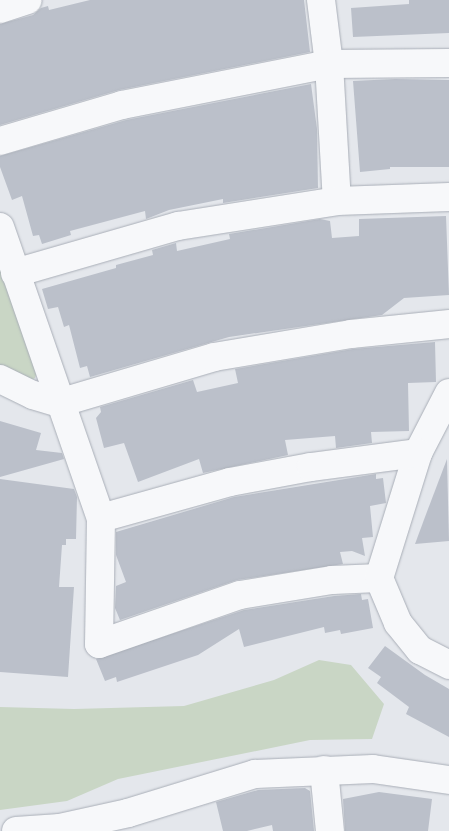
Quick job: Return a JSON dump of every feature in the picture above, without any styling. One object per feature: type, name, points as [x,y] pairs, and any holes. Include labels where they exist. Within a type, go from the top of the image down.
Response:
[{"type":"street","points":[[0,9],[28,0]]},
{"type":"street","points":[[321,0],[329,64],[337,201]]},
{"type":"street","points":[[0,141],[122,105],[329,64],[449,64]]},
{"type":"street","points":[[15,273],[178,226],[337,201],[449,197]]},
{"type":"street","points":[[0,227],[59,403],[69,421],[101,518],[99,644],[240,595],[332,580],[379,578]]},
{"type":"street","points":[[0,379],[33,395],[59,403],[214,357],[351,334],[449,324]]},
{"type":"street","points":[[449,393],[418,453],[379,578],[398,623],[420,650],[449,665]]},
{"type":"street","points":[[101,518],[230,482],[311,467],[418,453]]},
{"type":"street","points":[[16,831],[60,828],[128,813],[255,774],[373,769],[449,780]]},
{"type":"street","points":[[324,770],[330,831]]},
{"type":"green space","points":[[0,265],[38,369],[35,378],[23,384],[0,370]]},
{"type":"green space","points":[[319,660],[351,665],[384,704],[372,739],[310,740],[118,779],[67,801],[0,810],[0,707],[74,709],[184,706],[274,680]]},
{"type":"building","points":[[90,0],[304,0],[310,52],[119,90],[0,125],[0,24],[33,15],[41,8],[48,6],[49,10]]},
{"type":"building","points":[[409,0],[449,0],[449,33],[353,37],[351,8],[409,4]]},
{"type":"building","points":[[395,79],[449,80],[449,167],[390,167],[390,169],[360,172],[353,81]]},
{"type":"building","points":[[311,84],[317,129],[318,188],[223,203],[223,199],[169,210],[146,219],[145,211],[70,231],[71,235],[42,244],[39,235],[33,236],[22,196],[12,200],[0,167],[0,156],[126,120]]},
{"type":"building","points":[[446,216],[449,295],[404,298],[382,315],[229,337],[90,377],[87,366],[80,368],[69,325],[64,327],[58,307],[48,309],[42,289],[116,268],[116,265],[153,255],[152,250],[176,243],[177,251],[230,239],[229,234],[320,219],[330,221],[332,238],[359,236],[359,219]]},
{"type":"building","points":[[435,342],[436,382],[408,383],[409,431],[371,432],[372,443],[336,448],[335,436],[285,440],[288,455],[203,473],[199,459],[138,482],[124,443],[104,448],[96,418],[101,412],[100,407],[193,380],[197,392],[238,383],[235,369],[353,349]]},
{"type":"building","points":[[0,421],[41,433],[36,450],[62,453],[64,459],[0,477]]},
{"type":"building","points":[[447,459],[449,541],[415,544],[425,517]]},
{"type":"building","points":[[376,474],[376,479],[383,478],[386,503],[370,506],[373,537],[362,538],[365,556],[352,551],[340,552],[343,564],[237,580],[120,620],[115,608],[116,586],[126,582],[116,555],[116,532],[234,497]]},
{"type":"building","points":[[0,479],[74,489],[77,497],[76,539],[66,539],[66,545],[62,545],[59,587],[74,587],[68,677],[0,672]]},
{"type":"building","points":[[361,594],[362,600],[368,599],[373,628],[341,634],[340,630],[325,633],[324,627],[244,647],[239,629],[198,655],[117,682],[116,677],[105,681],[96,659],[244,610],[334,596]]},
{"type":"building","points":[[385,646],[425,675],[449,689],[449,737],[406,714],[409,707],[377,683],[381,677],[368,668]]},
{"type":"building","points":[[305,788],[310,791],[314,831],[273,831],[272,825],[247,831],[223,831],[216,802],[258,790]]},
{"type":"building","points":[[379,792],[432,799],[428,831],[345,831],[343,799]]}]
